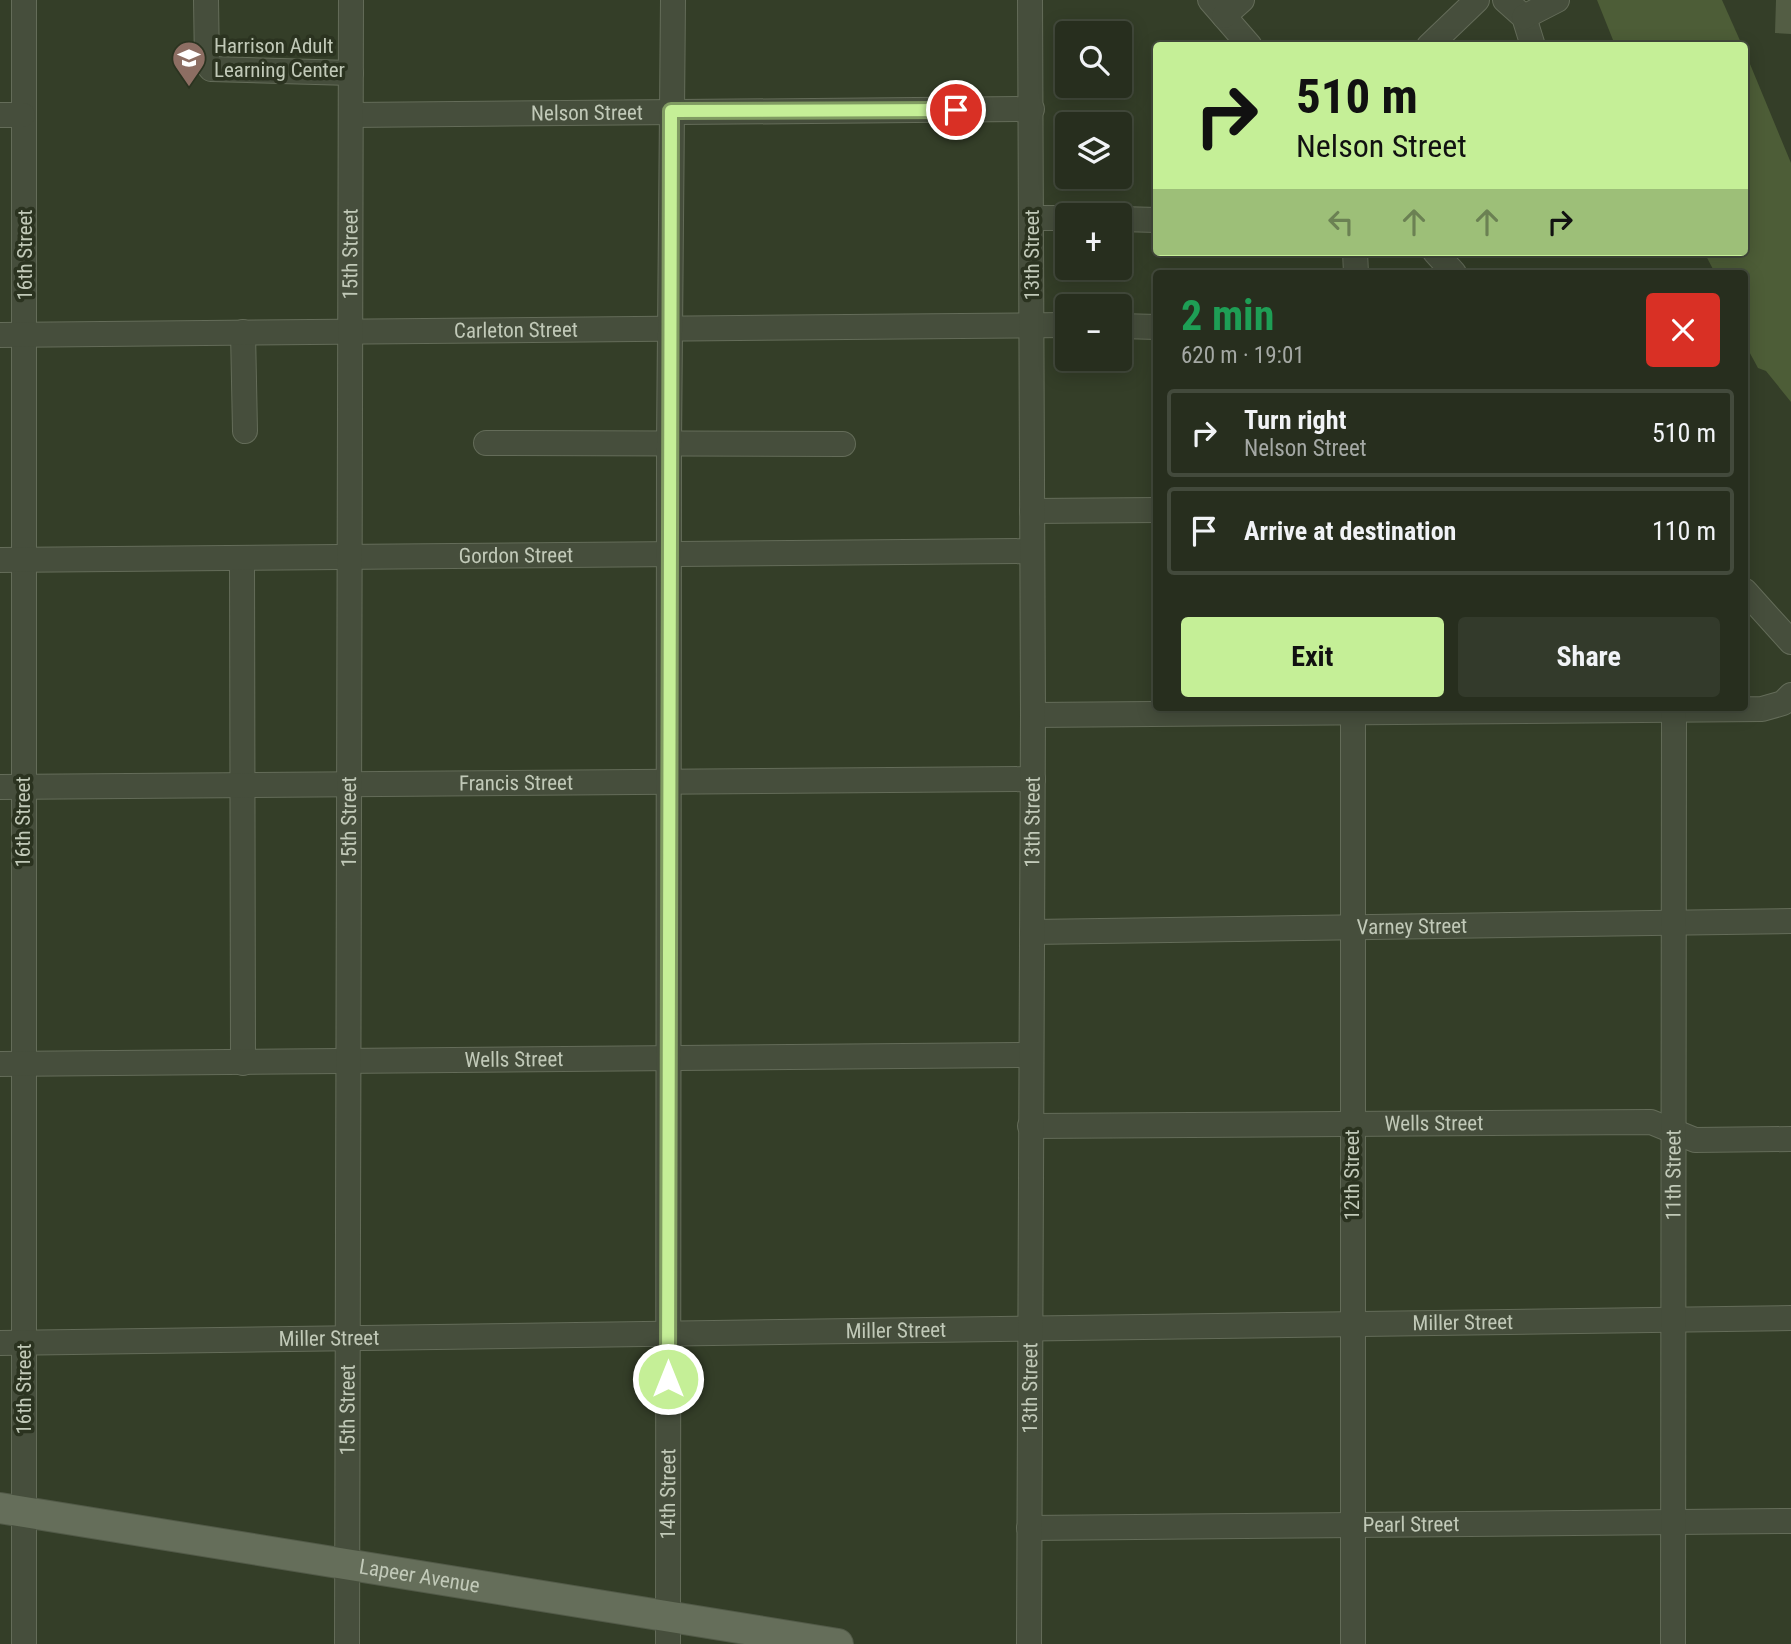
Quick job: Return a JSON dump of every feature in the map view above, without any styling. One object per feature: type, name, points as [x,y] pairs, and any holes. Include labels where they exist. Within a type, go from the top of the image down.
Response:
[{"type":"main road","name":"Lapeer Avenue","points":[[13,1510],[347,1563],[668,1630],[838,1644]]},
{"type":"street","name":"16th Street","points":[[24,0],[12,115],[25,334],[11,560],[13,1510],[24,1644]]},
{"type":"street","points":[[206,0],[207,64],[211,69],[351,73]]},
{"type":"street","name":"15th Street","points":[[347,1644],[351,0]]},
{"type":"street","name":"14th Street","points":[[668,1630],[669,328],[673,0]]},
{"type":"street","name":"13th Street","points":[[1029,1644],[1033,779],[1033,218],[1030,0]]},
{"type":"street","points":[[1433,42],[1477,0]]},
{"type":"street","points":[[1505,0],[1524,17],[1532,42]]},
{"type":"street","points":[[1524,17],[1556,0]]},
{"type":"street","points":[[1225,5],[1248,42]]},
{"type":"street","name":"Nelson Street","points":[[351,115],[1031,109]]},
{"type":"street","points":[[1033,218],[1055,218]]},
{"type":"street","points":[[1132,219],[1153,220]]},
{"type":"street","points":[[1439,256],[1451,270]]},
{"type":"street","name":"Carleton Street","points":[[0,335],[1055,325]]},
{"type":"street","points":[[1132,326],[1153,327]]},
{"type":"street","points":[[243,332],[245,431]]},
{"type":"street","points":[[486,443],[843,444]]},
{"type":"street","points":[[1032,511],[1153,510]]},
{"type":"street","name":"Gordon Street","points":[[11,560],[1032,551]]},
{"type":"street","points":[[242,559],[243,742],[240,784],[243,1063]]},
{"type":"street","points":[[1748,594],[1791,642]]},
{"type":"street","points":[[1748,709],[1762,709],[1783,703],[1791,695]]},
{"type":"street","points":[[1033,715],[1246,711]]},
{"type":"street","name":"12th Street","points":[[1353,711],[1353,1644]]},
{"type":"street","name":"11th Street","points":[[1673,1644],[1674,711]]},
{"type":"street","name":"Francis Street","points":[[12,787],[348,782],[1033,779]]},
{"type":"street","name":"Varney Street","points":[[1032,932],[1353,925],[1791,921]]},
{"type":"street","name":"Wells Street","points":[[12,1063],[1030,1055]]},
{"type":"street","name":"Wells Street","points":[[1030,1126],[1651,1122],[1695,1140],[1791,1139]]},
{"type":"street","name":"Miller Street","points":[[12,1343],[1029,1326],[1791,1318]]},
{"type":"street","name":"Pearl Street","points":[[1029,1528],[1791,1521]]},
{"type":"shaded area","points":[[1597,0],[1722,0],[1741,42],[1614,42]]},
{"type":"shaded area","points":[[1748,59],[1791,163],[1791,402],[1766,371],[1758,368],[1748,350],[1748,270],[1713,270],[1706,256],[1748,256]]},
{"type":"building","points":[[1776,0],[1791,0],[1791,34],[1775,33]]},
{"type":"place","name":"Harrison Adult Learning Center","points":[[189,88]]},
{"type":"route","points":[[668,1379],[671,111],[956,110]]}]
